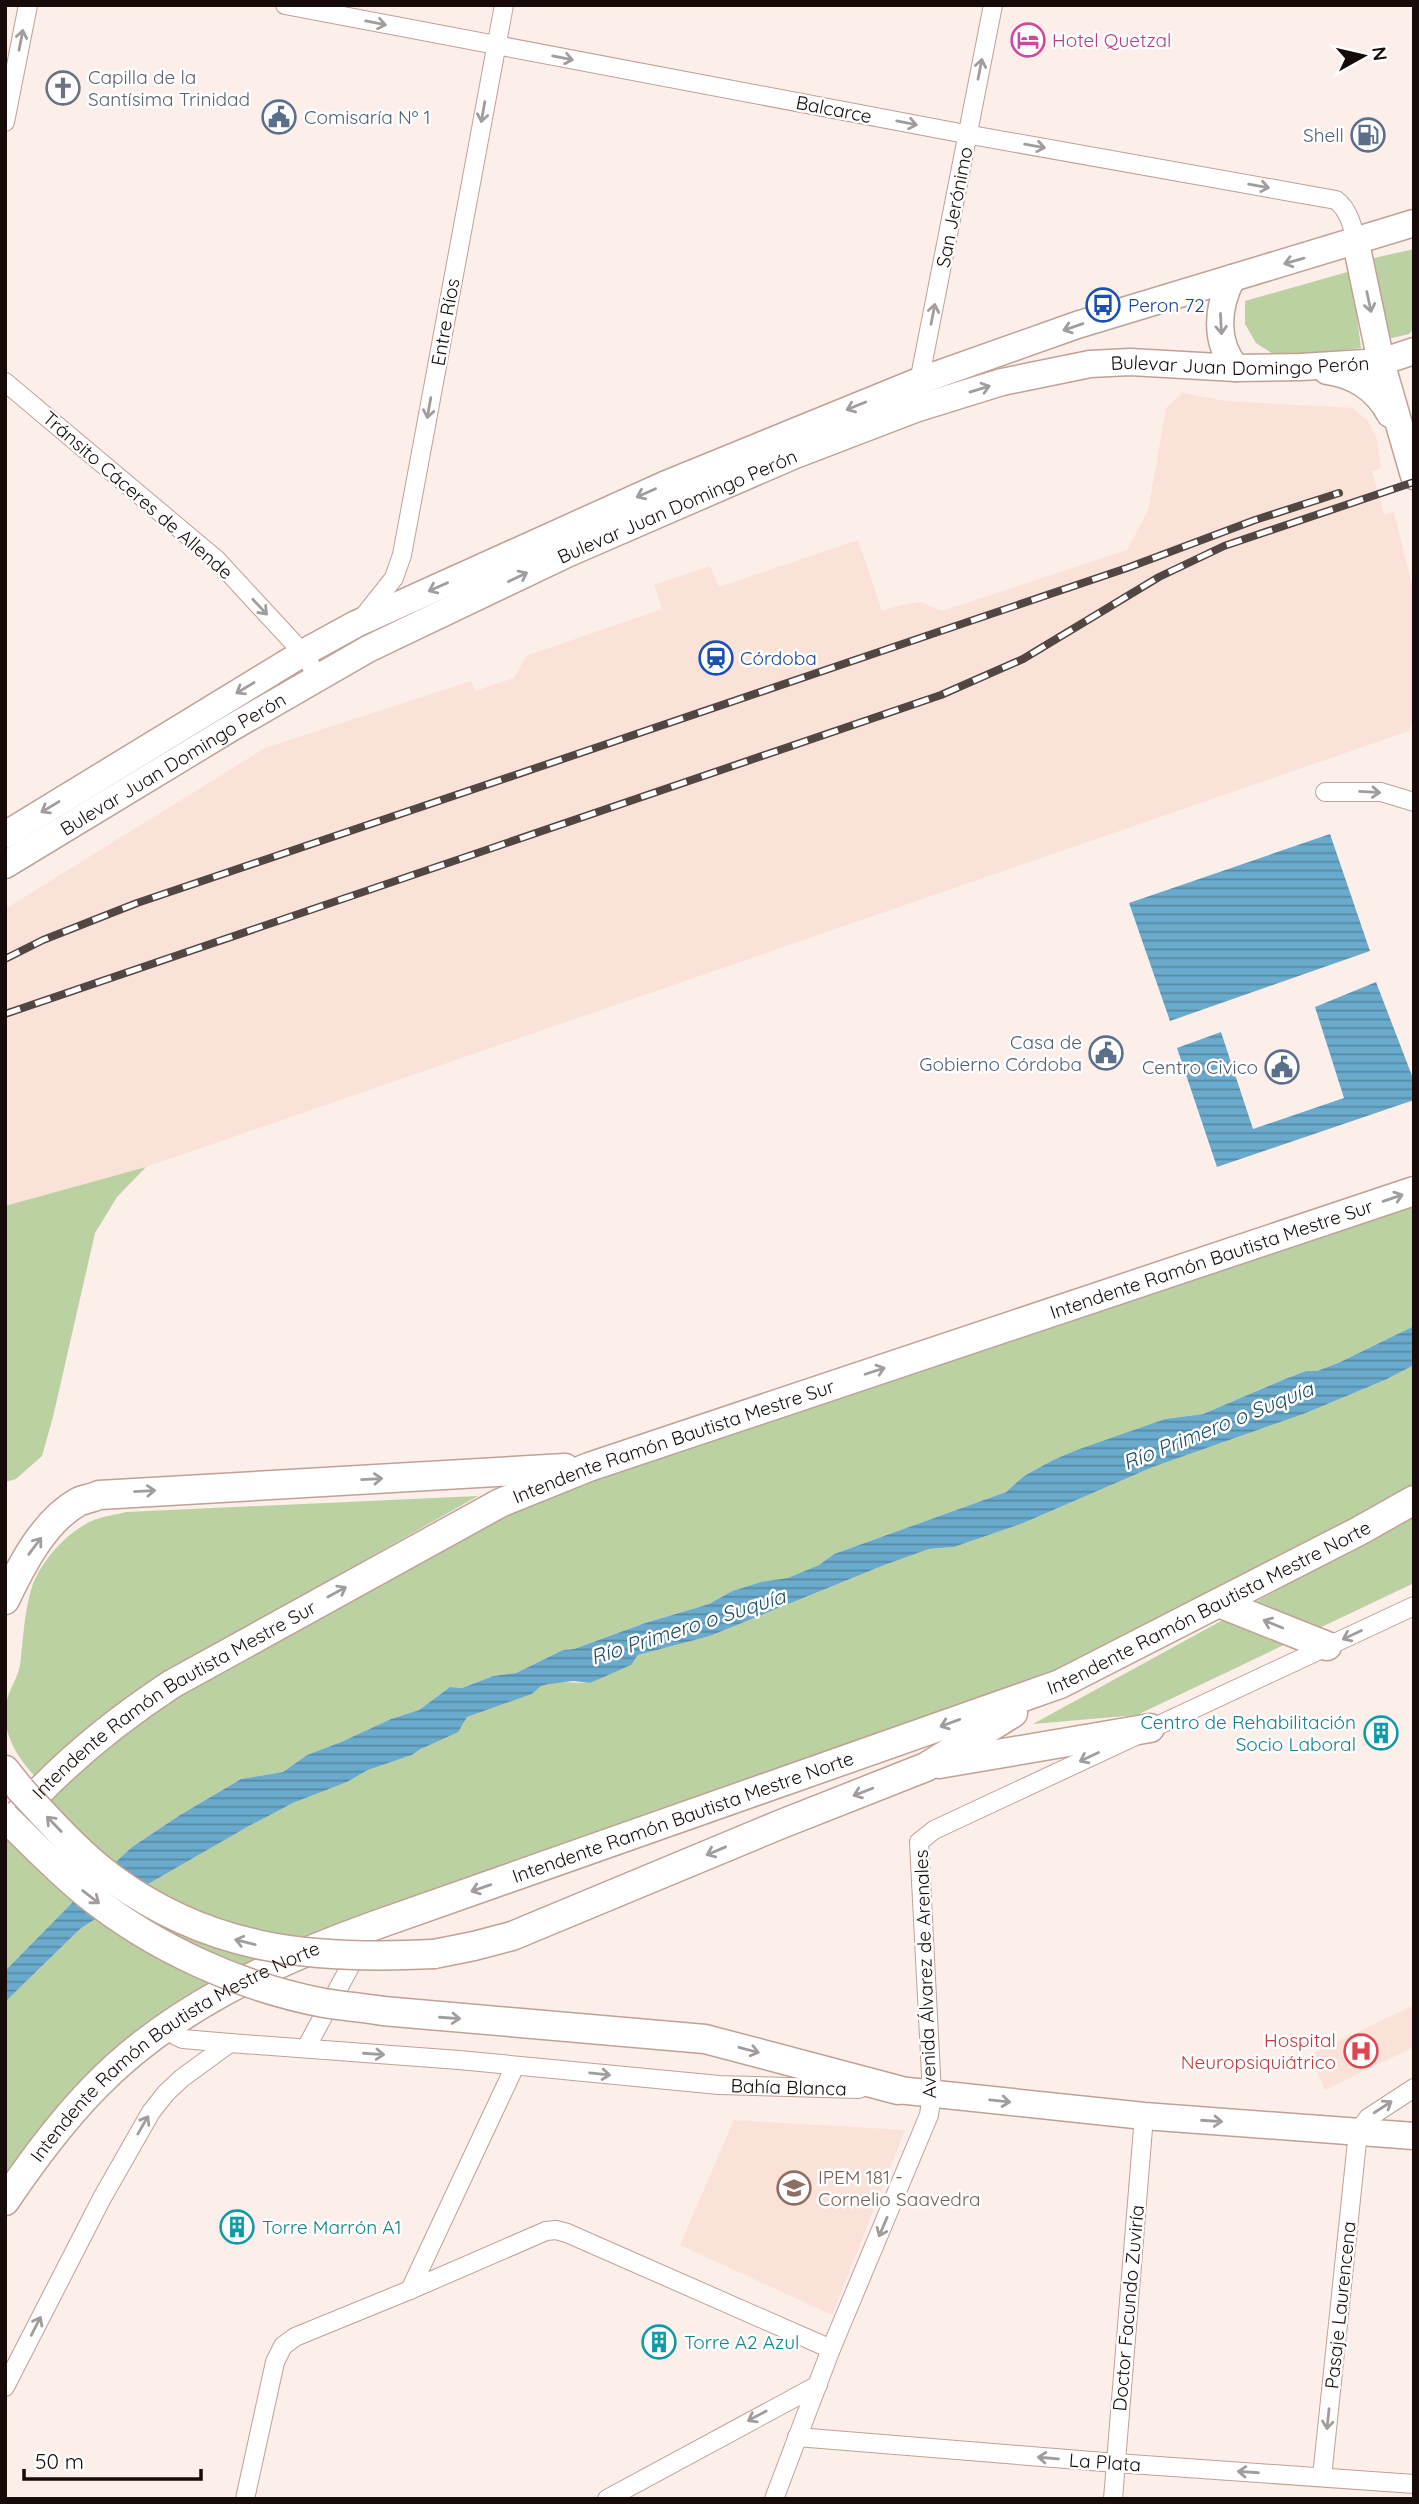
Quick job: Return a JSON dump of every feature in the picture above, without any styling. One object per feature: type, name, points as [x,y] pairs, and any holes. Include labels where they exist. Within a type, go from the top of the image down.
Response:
[{"type":"main road","name":"Bulevar Juan Domingo Perón","points":[[5,835],[303,653],[356,624],[664,485],[919,381],[1077,325],[1356,243],[1414,223]]},
{"type":"main road","points":[[1356,243],[1381,362],[1414,476]]},
{"type":"main road","points":[[1232,278],[1220,309],[1220,327],[1228,359],[1236,368]]},
{"type":"main road","name":"Bulevar Juan Domingo Perón","points":[[5,865],[368,649],[569,553],[795,455],[915,410],[1002,382],[1090,365],[1130,362],[1236,368],[1301,368],[1381,362],[1414,351]]},
{"type":"main road","points":[[1301,368],[1336,372],[1369,387],[1383,401],[1402,437]]},
{"type":"main road","name":"Intendente Ramón Bautista Mestre Sur","points":[[5,1830],[86,1746],[124,1716],[172,1684],[500,1503],[589,1467],[1414,1191]]},
{"type":"main road","points":[[5,1600],[30,1552],[53,1523],[78,1502],[99,1496],[129,1492],[589,1467]]},
{"type":"main road","name":"Intendente Ramón Bautista Mestre Norte","points":[[5,2201],[67,2118],[95,2086],[131,2054],[167,2027],[273,1965],[373,1926],[1060,1684],[1369,1526],[1414,1500]]},
{"type":"main road","points":[[1219,1603],[1327,1646]]},
{"type":"main road","points":[[13,1780],[72,1843],[112,1878],[180,1918],[242,1942],[331,1955],[376,1957],[434,1954],[512,1936],[926,1767],[1060,1684]]},
{"type":"main road","points":[[926,1767],[1150,1728]]},
{"type":"main road","points":[[5,1817],[87,1894],[157,1941],[227,1974],[276,1991],[323,2003],[383,2011],[705,2039],[898,2090]]},
{"type":"main road","name":"Bahía Blanca","points":[[898,2090],[1144,2116],[1414,2136]]},
{"type":"street","points":[[5,122],[28,5]]},
{"type":"street","name":"Balcarce","points":[[285,5],[968,134],[1336,200],[1345,208],[1356,243]]},
{"type":"street","name":"Entre Ríos","points":[[356,624],[394,578],[402,555],[504,5]]},
{"type":"street","name":"San Jerónimo","points":[[915,410],[993,5]]},
{"type":"street","name":"Tránsito Cáceres de Allende","points":[[5,382],[217,560],[303,653],[318,677]]},
{"type":"street","points":[[1325,792],[1381,792],[1414,803]]},
{"type":"street","name":"Avenida Álvarez de Arenales","points":[[774,2499],[831,2349],[929,2115],[932,2094],[919,1842],[934,1830],[1414,1606]]},
{"type":"street","points":[[306,2048],[373,1926]]},
{"type":"street","name":"Bahía Blanca","points":[[167,2027],[183,2039],[719,2085],[898,2090]]},
{"type":"street","points":[[5,2387],[102,2198],[151,2112],[182,2078],[230,2043]]},
{"type":"street","points":[[410,2290],[514,2066]]},
{"type":"street","points":[[1358,2132],[1367,2118],[1414,2088]]},
{"type":"street","name":"Doctor Facundo Zuviría","points":[[1114,2499],[1144,2116]]},
{"type":"street","name":"Pasaje Laurencena","points":[[1322,2477],[1358,2132]]},
{"type":"street","points":[[245,2499],[275,2362],[283,2346],[295,2337],[546,2231],[556,2230],[831,2349]]},
{"type":"street","points":[[607,2499],[818,2385]]},
{"type":"street","name":"La Plata","points":[[797,2437],[1414,2484]]},
{"type":"shaded area","points":[[1182,393],[1226,401],[1353,408],[1368,421],[1377,439],[1381,468],[1372,471],[1384,514],[1394,512],[1414,593],[1414,719],[1409,731],[146,1167],[5,1206],[5,909],[265,748],[471,681],[475,691],[514,678],[526,656],[662,609],[654,585],[710,566],[719,587],[858,540],[882,611],[921,602],[942,611],[1127,550],[1148,511],[1166,408]]},
{"type":"shaded area","name":"Hospital Neuropsiquiátrico","points":[[1414,2005],[1414,2047],[1325,2090],[1309,2055]]},
{"type":"shaded area","name":"IPEM 181 - Cornelio Saavedra","points":[[734,2120],[905,2130],[832,2315],[680,2245]]},
{"type":"green space","points":[[1414,249],[1414,328],[1409,334],[1388,339],[1374,258]]},
{"type":"green space","points":[[1351,271],[1361,348],[1311,354],[1273,354],[1256,343],[1245,324],[1245,301]]},
{"type":"green space","points":[[146,1167],[117,1197],[95,1233],[42,1456],[16,1479],[5,1482],[5,1206]]},
{"type":"green space","points":[[1414,1191],[1414,1326],[1338,1363],[1317,1371],[1306,1371],[1203,1414],[1165,1419],[1053,1460],[1024,1476],[1006,1492],[834,1554],[819,1565],[788,1579],[761,1582],[732,1591],[709,1604],[645,1623],[574,1649],[563,1650],[516,1673],[493,1676],[462,1688],[450,1687],[419,1710],[307,1755],[283,1772],[241,1779],[132,1847],[5,1971],[5,1830],[86,1746],[500,1503]]},
{"type":"green space","points":[[1414,1365],[1414,1500],[1060,1684],[373,1926],[167,2027],[5,2201],[5,2002],[80,1929],[150,1883],[293,1803],[347,1782],[368,1770],[412,1755],[461,1725],[467,1717],[532,1694],[541,1686],[557,1682],[590,1683],[635,1660],[638,1655],[710,1636],[929,1549],[954,1547],[1021,1524],[1153,1467],[1306,1413]]},
{"type":"green space","points":[[478,1496],[149,1682],[38,1780],[12,1744],[5,1712],[20,1665],[31,1590],[40,1569],[55,1549],[84,1525],[126,1512]]},
{"type":"green space","points":[[1414,1515],[1414,1583],[1137,1715],[1033,1724]]},
{"type":"water","points":[[1330,834],[1370,951],[1170,1021],[1129,903]]},
{"type":"water","points":[[1376,982],[1414,1081],[1414,1100],[1217,1167],[1177,1048],[1221,1032],[1253,1129],[1344,1098],[1315,1007]]},
{"type":"water","name":"Río Primero o Suquía","points":[[1414,1326],[1414,1365],[1306,1413],[1153,1467],[1021,1524],[954,1547],[929,1549],[710,1636],[638,1655],[631,1665],[590,1683],[573,1681],[541,1686],[532,1694],[467,1717],[458,1732],[412,1755],[368,1770],[347,1782],[293,1803],[150,1883],[80,1929],[5,2002],[5,1971],[77,1898],[132,1847],[241,1779],[283,1772],[307,1755],[419,1710],[450,1687],[462,1688],[493,1676],[516,1673],[563,1650],[574,1649],[645,1623],[709,1604],[732,1591],[761,1582],[788,1578],[819,1565],[834,1554],[1006,1492],[1024,1476],[1077,1450],[1165,1419],[1203,1414],[1306,1371],[1317,1371],[1338,1363]]},
{"type":"railway","points":[[5,1014],[941,695],[1023,659],[1159,577],[1224,546],[1414,482]]},
{"type":"railway","points":[[5,959],[43,940],[137,903],[1127,568],[1255,520],[1339,493]]},
{"type":"place","name":"Hotel Quetzal","points":[[1028,40]]},
{"type":"place","name":"Capilla de la Santísima Trinidad","points":[[63,88]]},
{"type":"place","name":"Comisaría Nº 1","points":[[279,117]]},
{"type":"place","name":"Shell","points":[[1368,135]]},
{"type":"place","name":"Peron 72","points":[[1103,305]]},
{"type":"place","name":"Córdoba","points":[[716,658]]},
{"type":"place","name":"Casa de Gobierno Córdoba","points":[[1106,1053]]},
{"type":"place","name":"Centro Civico","points":[[1282,1067]]},
{"type":"place","name":"Centro de Rehabilitación Socio Laboral","points":[[1381,1733]]},
{"type":"place","name":"Hospital Neuropsiquiátrico","points":[[1361,2051]]},
{"type":"place","name":"IPEM 181 - Cornelio Saavedra","points":[[794,2188]]},
{"type":"place","name":"Torre Marrón A1","points":[[237,2227]]},
{"type":"place","name":"Torre A2 Azul","points":[[659,2342]]}]
